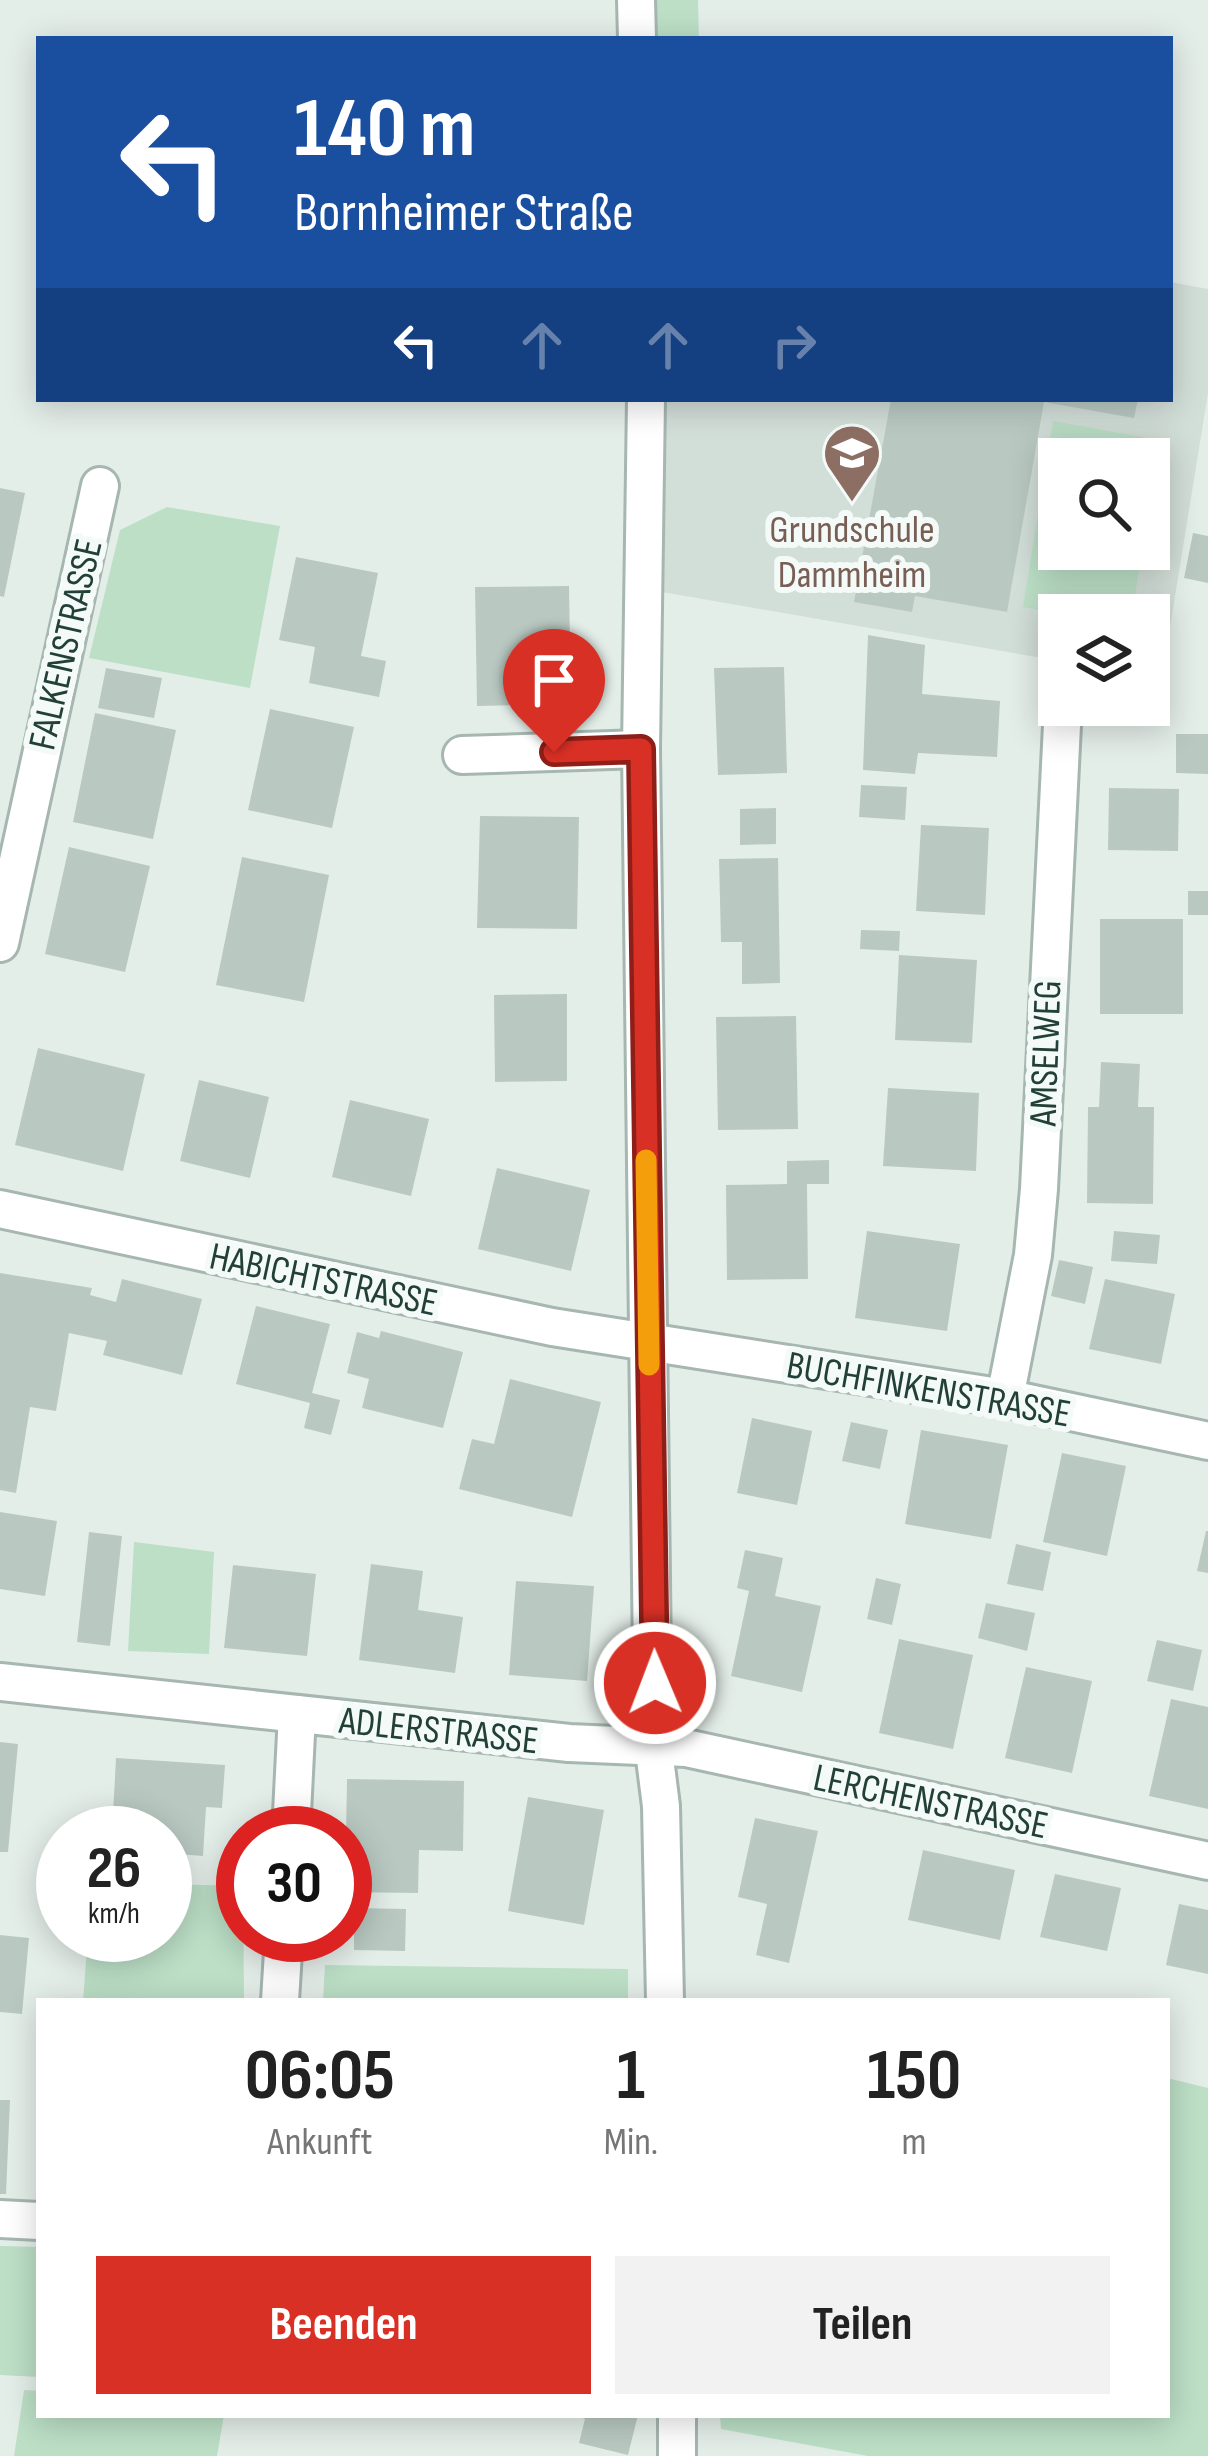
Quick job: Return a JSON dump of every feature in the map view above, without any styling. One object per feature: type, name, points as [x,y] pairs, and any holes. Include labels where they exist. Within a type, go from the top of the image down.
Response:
[{"type":"street","points":[[636,0],[637,36]]},
{"type":"street","points":[[646,402],[641,749],[652,1743],[661,1806],[665,1998]]},
{"type":"street","name":"FALKENSTRASSE","points":[[0,944],[100,485]]},
{"type":"street","name":"AMSELWEG","points":[[1005,1398],[1037,1211],[1062,726]]},
{"type":"street","points":[[462,755],[641,749]]},
{"type":"street","name":"HABICHTSTRASSE","points":[[0,1209],[648,1343]]},
{"type":"street","name":"BUCHFINKENSTRASSE","points":[[648,1343],[1005,1398],[1208,1441]]},
{"type":"street","name":"ADLERSTRASSE","points":[[0,1682],[569,1743],[652,1743]]},
{"type":"street","name":"ADLERSTRASSE","points":[[292,1806],[297,1714]]},
{"type":"street","name":"LERCHENSTRASSE","points":[[652,1743],[1208,1861]]},
{"type":"street","points":[[280,1998],[282,1962]]},
{"type":"street","points":[[0,2219],[36,2221]]},
{"type":"street","points":[[677,2418],[677,2456]]},
{"type":"shaded area","name":"Grundschule Dammheim","points":[[1173,283],[1208,289],[1208,393],[1170,627],[1170,594],[1038,594],[1038,657],[645,589],[646,402],[1173,402]]},
{"type":"green space","points":[[636,0],[698,0],[699,36],[637,36]]},
{"type":"green space","points":[[1053,421],[1147,438],[1050,438]]},
{"type":"green space","points":[[167,507],[280,526],[250,688],[89,658],[120,530]]},
{"type":"green space","points":[[1038,514],[1038,570],[1139,570],[1135,594],[1038,594],[1038,610],[1023,607]]},
{"type":"green space","points":[[134,1542],[214,1552],[209,1654],[128,1651]]},
{"type":"green space","points":[[192,1885],[216,1885],[216,1962],[244,1962],[244,1998],[83,1998],[86,1962],[192,1962]]},
{"type":"green space","points":[[325,1965],[628,1969],[628,1998],[323,1998]]},
{"type":"green space","points":[[1170,2079],[1208,2088],[1208,2456],[868,2456],[721,2429],[720,2418],[1170,2418]]},
{"type":"green space","points":[[0,2246],[36,2247],[36,2377],[0,2375]]},
{"type":"green space","points":[[24,2390],[36,2391],[36,2418],[223,2418],[217,2456],[14,2456]]},
{"type":"building","points":[[890,402],[1044,402],[1007,612],[915,596],[912,612],[854,602]]},
{"type":"building","points":[[1044,402],[1137,402],[1134,418]]},
{"type":"building","points":[[0,488],[25,493],[4,597],[0,596]]},
{"type":"building","points":[[1193,533],[1208,536],[1208,583],[1184,578]]},
{"type":"building","points":[[296,557],[378,573],[361,656],[386,661],[379,697],[309,683],[315,647],[279,640]]},
{"type":"building","points":[[569,586],[571,704],[477,706],[475,587]]},
{"type":"building","points":[[868,635],[925,645],[922,694],[1000,701],[997,757],[918,753],[915,774],[863,770]]},
{"type":"building","points":[[784,667],[787,773],[718,775],[714,668]]},
{"type":"building","points":[[106,668],[162,678],[154,718],[98,708]]},
{"type":"building","points":[[270,709],[354,727],[332,828],[248,810]]},
{"type":"building","points":[[95,713],[176,730],[153,839],[73,822]]},
{"type":"building","points":[[1176,734],[1208,734],[1208,774],[1176,773]]},
{"type":"building","points":[[861,785],[907,787],[905,820],[859,817]]},
{"type":"building","points":[[1109,788],[1179,789],[1178,851],[1108,850]]},
{"type":"building","points":[[776,808],[776,844],[740,845],[740,809]]},
{"type":"building","points":[[480,816],[579,817],[577,929],[477,928]]},
{"type":"building","points":[[921,825],[989,828],[985,915],[916,911]]},
{"type":"building","points":[[69,847],[150,866],[125,972],[45,954]]},
{"type":"building","points":[[242,857],[329,875],[304,1002],[216,985]]},
{"type":"building","points":[[778,858],[780,983],[742,984],[742,942],[721,942],[719,859]]},
{"type":"building","points":[[1188,891],[1208,891],[1208,915],[1188,915]]},
{"type":"building","points":[[1100,919],[1183,919],[1183,1014],[1100,1014]]},
{"type":"building","points":[[861,930],[900,931],[899,951],[860,949]]},
{"type":"building","points":[[899,955],[977,960],[972,1043],[895,1040]]},
{"type":"building","points":[[567,994],[567,1081],[495,1082],[494,995]]},
{"type":"building","points":[[796,1016],[798,1129],[718,1130],[716,1017]]},
{"type":"building","points":[[38,1048],[145,1074],[123,1171],[15,1145]]},
{"type":"building","points":[[1101,1062],[1140,1064],[1138,1107],[1154,1107],[1153,1204],[1087,1203],[1088,1107],[1099,1107]]},
{"type":"building","points":[[199,1080],[269,1097],[250,1178],[180,1161]]},
{"type":"building","points":[[888,1088],[979,1093],[976,1171],[883,1166]]},
{"type":"building","points":[[350,1100],[429,1119],[411,1196],[332,1177]]},
{"type":"building","points":[[829,1160],[829,1184],[807,1184],[808,1279],[727,1280],[726,1185],[787,1184],[787,1161]]},
{"type":"building","points":[[497,1168],[590,1190],[571,1271],[478,1249]]},
{"type":"building","points":[[867,1231],[960,1244],[947,1331],[855,1318]]},
{"type":"building","points":[[1114,1231],[1160,1235],[1157,1264],[1111,1261]]},
{"type":"building","points":[[1059,1260],[1093,1267],[1085,1304],[1051,1296]]},
{"type":"building","points":[[0,1273],[92,1288],[90,1295],[116,1302],[122,1279],[202,1299],[182,1375],[103,1355],[107,1341],[69,1333],[56,1411],[30,1407],[16,1493],[0,1490]]},
{"type":"building","points":[[1105,1279],[1175,1294],[1161,1364],[1089,1349]]},
{"type":"building","points":[[256,1306],[330,1324],[312,1393],[340,1400],[331,1435],[304,1428],[310,1403],[236,1384]]},
{"type":"building","points":[[381,1331],[463,1352],[443,1428],[362,1408],[369,1379],[347,1373],[357,1332],[379,1338]]},
{"type":"building","points":[[510,1379],[601,1402],[572,1517],[459,1489],[472,1439],[494,1444]]},
{"type":"building","points":[[752,1418],[812,1431],[797,1505],[737,1493]]},
{"type":"building","points":[[851,1422],[888,1430],[880,1469],[842,1461]]},
{"type":"building","points":[[921,1430],[1008,1445],[991,1539],[905,1524]]},
{"type":"building","points":[[1062,1453],[1126,1466],[1107,1556],[1043,1542]]},
{"type":"building","points":[[0,1512],[57,1521],[45,1596],[0,1589]]},
{"type":"building","points":[[1208,1531],[1208,1573],[1197,1571]]},
{"type":"building","points":[[89,1532],[122,1536],[110,1646],[77,1642]]},
{"type":"building","points":[[1016,1544],[1051,1552],[1043,1591],[1007,1584]]},
{"type":"building","points":[[745,1550],[783,1558],[775,1596],[821,1606],[802,1692],[731,1676],[749,1591],[737,1588]]},
{"type":"building","points":[[371,1564],[423,1571],[418,1610],[463,1617],[455,1673],[359,1660]]},
{"type":"building","points":[[233,1565],[316,1574],[307,1656],[224,1648]]},
{"type":"building","points":[[876,1578],[901,1584],[892,1625],[867,1619]]},
{"type":"building","points":[[516,1581],[594,1586],[587,1681],[509,1675]]},
{"type":"building","points":[[986,1603],[1035,1613],[1027,1651],[978,1638]]},
{"type":"building","points":[[899,1639],[973,1655],[953,1749],[879,1733]]},
{"type":"building","points":[[1157,1640],[1202,1650],[1193,1691],[1147,1681]]},
{"type":"building","points":[[1026,1667],[1092,1681],[1072,1773],[1005,1758]]},
{"type":"building","points":[[1171,1699],[1208,1707],[1208,1809],[1149,1796]]},
{"type":"building","points":[[0,1742],[18,1744],[8,1852],[0,1852]]},
{"type":"building","points":[[116,1758],[225,1765],[222,1806],[206,1807],[203,1856],[192,1855],[192,1806],[113,1806]]},
{"type":"building","points":[[347,1779],[464,1781],[463,1851],[419,1850],[418,1893],[372,1892],[372,1806],[347,1806]]},
{"type":"building","points":[[528,1797],[604,1810],[584,1925],[508,1911]]},
{"type":"building","points":[[755,1818],[818,1831],[789,1963],[756,1955],[767,1904],[738,1897]]},
{"type":"building","points":[[923,1850],[1015,1870],[1000,1940],[908,1920]]},
{"type":"building","points":[[1055,1874],[1121,1888],[1107,1951],[1040,1937]]},
{"type":"building","points":[[1179,1904],[1208,1910],[1208,1974],[1166,1965]]},
{"type":"building","points":[[372,1908],[406,1909],[405,1951],[372,1950]]},
{"type":"building","points":[[0,1935],[29,1938],[22,2014],[0,2012]]},
{"type":"building","points":[[0,2100],[10,2100],[6,2194],[0,2194]]},
{"type":"building","points":[[637,2418],[628,2455],[579,2443],[585,2419]]},
{"type":"slow traffic","points":[[646,1160],[649,1365]]},
{"type":"place","name":"Grundschule Dammheim","points":[[852,504]]},
{"type":"route","points":[[554,752],[641,749],[655,1683]]}]
